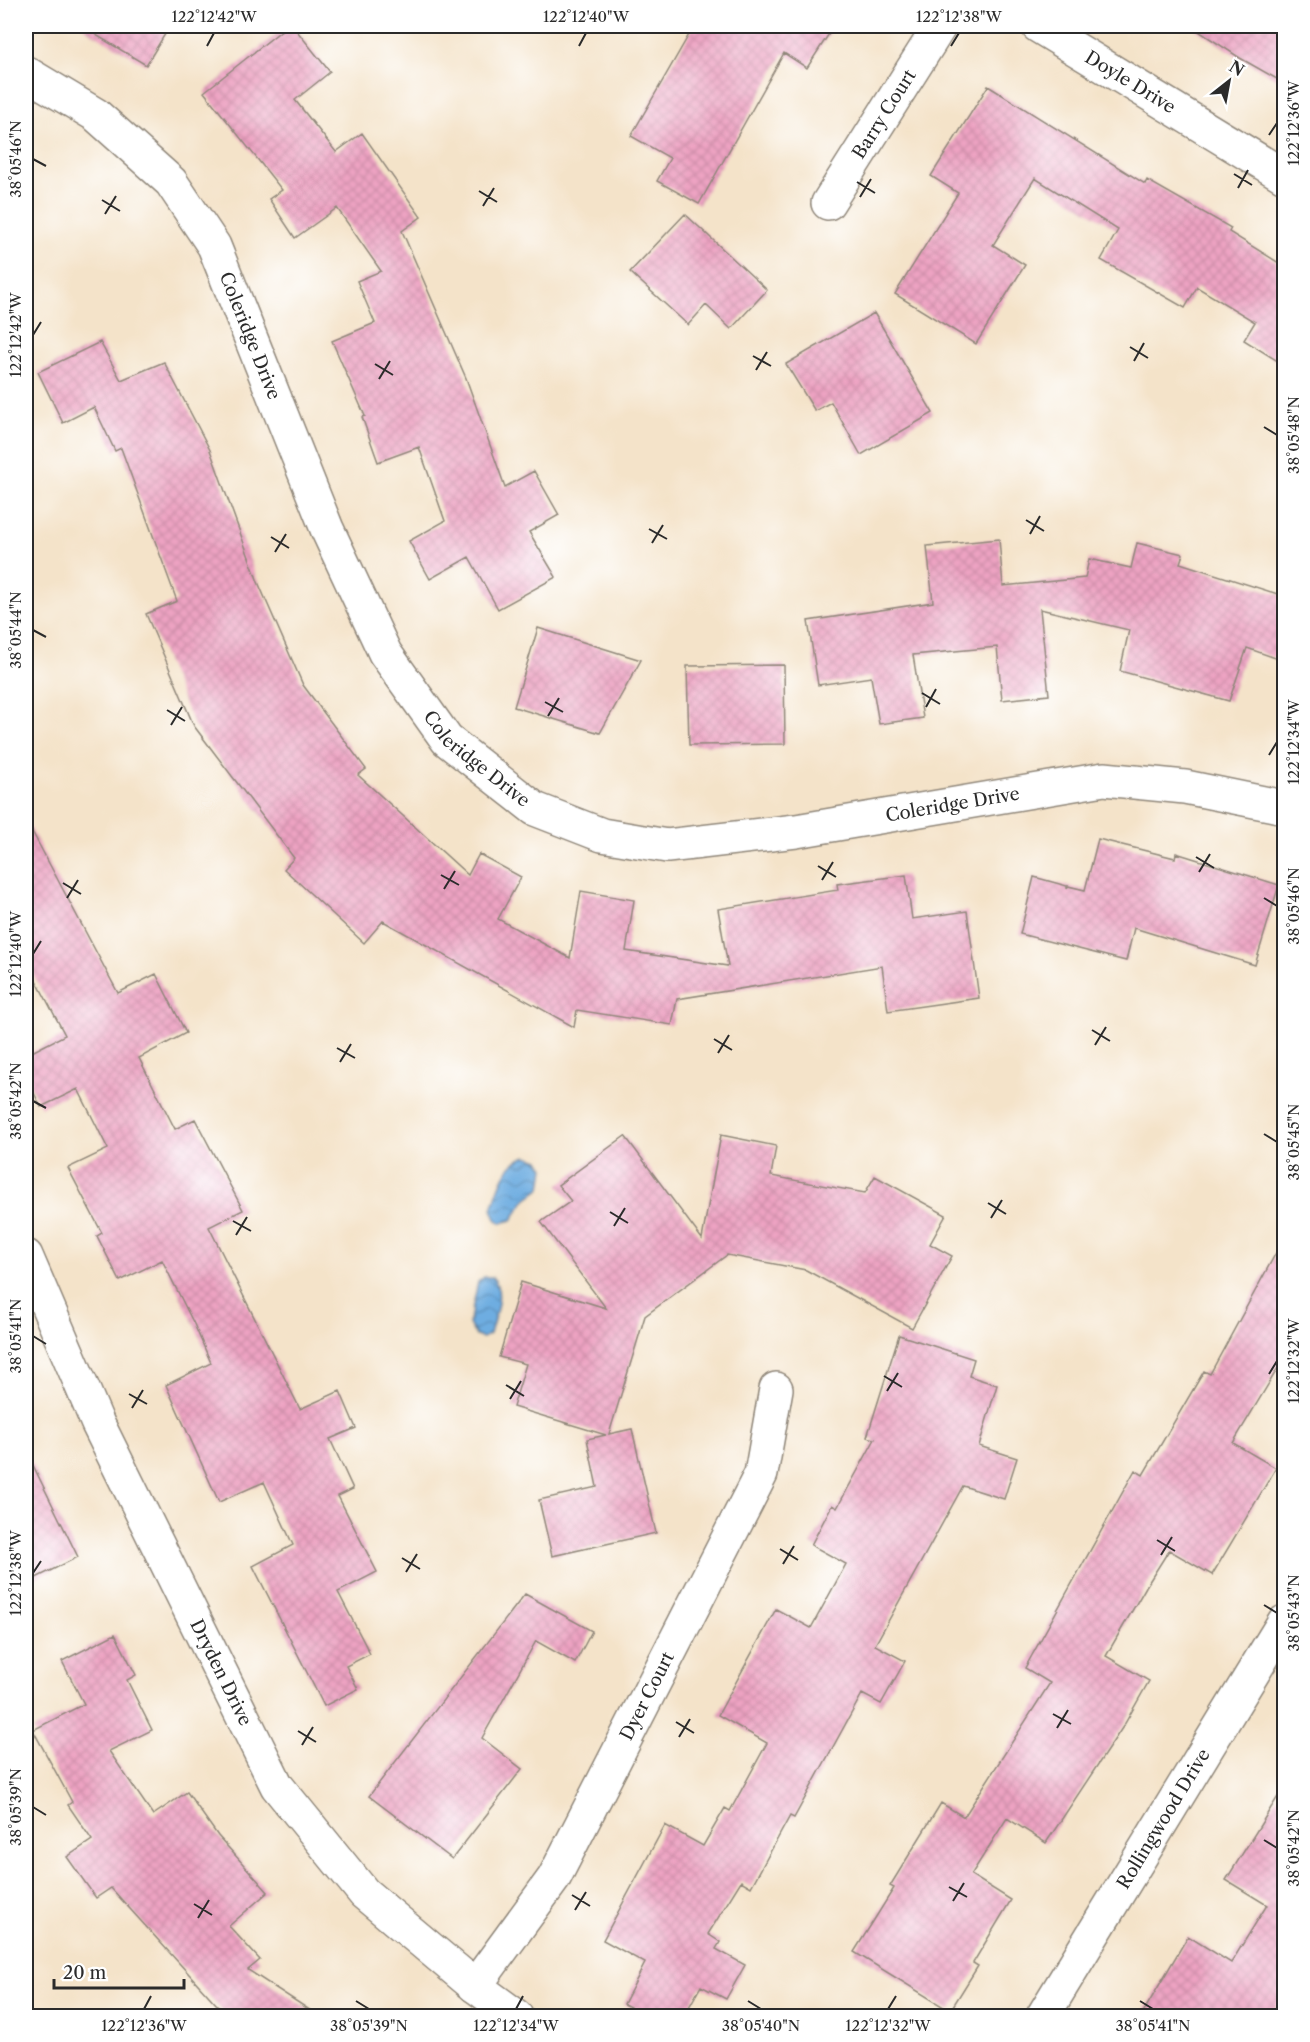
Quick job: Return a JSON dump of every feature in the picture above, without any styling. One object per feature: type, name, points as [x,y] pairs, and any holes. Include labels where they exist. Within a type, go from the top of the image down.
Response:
[{"type":"street","name":"Barry Court","points":[[828,203],[940,26]]},
{"type":"street","name":"Doyle Drive","points":[[1038,26],[1284,176]]},
{"type":"street","name":"Coleridge Drive","points":[[26,73],[96,115],[171,182],[214,246],[327,529],[385,652],[447,740],[535,809],[602,835],[668,846],[795,831],[1104,779],[1185,787],[1284,807]]},
{"type":"street","name":"Dryden Drive","points":[[26,1256],[98,1425],[277,1786],[364,1893],[475,1986],[516,2016]]},
{"type":"street","name":"Dyer Court","points":[[475,1986],[554,1878],[761,1474],[776,1389]]},
{"type":"street","name":"Rollingwood Drive","points":[[1043,2016],[1284,1622]]},
{"type":"water","points":[[527,1156],[539,1160],[544,1168],[541,1188],[526,1199],[512,1220],[501,1223],[496,1219],[492,1209],[500,1185],[513,1164]]},
{"type":"water","points":[[484,1277],[492,1277],[499,1297],[490,1334],[483,1338],[476,1336],[469,1324],[478,1282]]},
{"type":"building","points":[[81,26],[170,26],[146,65]]},
{"type":"building","points":[[287,26],[293,26],[330,72],[295,100],[336,152],[362,133],[421,217],[402,231],[466,378],[505,487],[534,471],[559,515],[529,532],[556,577],[498,609],[469,557],[430,579],[409,541],[445,521],[419,447],[378,462],[362,417],[365,416],[332,341],[375,323],[357,281],[381,271],[337,208],[295,238],[269,199],[282,190],[204,92]]},
{"type":"building","points":[[694,26],[834,26],[807,68],[784,53],[699,204],[657,181],[670,158],[631,136]]},
{"type":"building","points":[[1191,26],[1284,26],[1284,83],[1240,58]]},
{"type":"building","points":[[988,86],[1145,184],[1147,180],[1231,228],[1229,232],[1284,266],[1284,365],[1244,340],[1255,322],[1197,287],[1185,308],[1101,260],[1118,230],[1035,178],[993,245],[1025,265],[976,344],[895,294],[958,193],[931,176]]},
{"type":"building","points":[[685,214],[767,290],[731,329],[706,305],[688,325],[630,272]]},
{"type":"building","points":[[874,313],[933,413],[861,455],[831,402],[815,411],[786,364]]},
{"type":"building","points":[[100,342],[121,380],[164,362],[210,450],[258,582],[303,685],[366,769],[358,775],[468,875],[479,854],[521,877],[498,919],[570,958],[581,891],[634,900],[626,951],[728,966],[718,909],[838,890],[837,884],[906,875],[912,919],[967,911],[979,998],[888,1011],[882,966],[677,999],[672,1025],[577,1010],[574,1027],[383,921],[364,943],[284,869],[294,858],[194,726],[146,614],[177,601],[121,448],[115,451],[94,407],[63,423],[38,372]]},
{"type":"building","points":[[999,539],[1003,586],[1085,578],[1089,559],[1131,568],[1137,543],[1183,554],[1180,563],[1284,596],[1284,661],[1247,648],[1229,701],[1120,671],[1129,630],[1040,609],[1049,695],[1002,700],[997,647],[913,655],[923,718],[879,724],[871,677],[818,685],[808,621],[933,602],[927,546]]},
{"type":"building","points":[[538,628],[641,660],[600,733],[514,707]]},
{"type":"building","points":[[784,665],[785,744],[689,745],[687,666]]},
{"type":"building","points":[[26,820],[118,993],[156,974],[186,1033],[139,1058],[175,1129],[195,1119],[243,1210],[209,1227],[300,1409],[340,1391],[356,1428],[330,1439],[353,1489],[338,1496],[377,1572],[338,1592],[370,1654],[346,1666],[358,1689],[324,1706],[253,1566],[293,1545],[264,1482],[219,1502],[166,1385],[211,1363],[194,1324],[162,1260],[120,1281],[97,1236],[102,1233],[68,1168],[108,1149],[78,1089],[41,1107],[26,1077],[26,1055],[65,1035],[26,961]]},
{"type":"building","points":[[1098,839],[1175,858],[1176,853],[1279,885],[1255,965],[1134,928],[1126,961],[1020,934],[1034,877],[1067,886],[1067,889],[1068,886],[1085,890]]},
{"type":"building","points":[[721,1135],[776,1146],[771,1176],[865,1193],[875,1176],[946,1215],[930,1244],[952,1256],[912,1328],[806,1270],[727,1255],[645,1316],[609,1434],[632,1429],[656,1533],[552,1556],[539,1500],[597,1487],[587,1439],[606,1435],[513,1407],[526,1364],[499,1357],[521,1282],[606,1308],[541,1222],[571,1201],[558,1185],[625,1136],[702,1239]]},
{"type":"building","points":[[1284,1238],[1284,1358],[1233,1443],[1276,1468],[1212,1575],[1169,1550],[1147,1585],[1106,1656],[1149,1681],[1124,1725],[1046,1843],[1007,1818],[971,1875],[1011,1900],[973,1963],[978,1966],[950,2011],[854,1952],[894,1888],[890,1886],[941,1803],[964,1817],[1050,1683],[1025,1668],[1135,1470],[1143,1475],[1204,1371],[1210,1374]]},
{"type":"building","points":[[899,1335],[974,1359],[969,1376],[997,1385],[979,1446],[1017,1458],[1004,1499],[963,1486],[875,1645],[905,1661],[881,1704],[862,1694],[794,1818],[790,1816],[751,1887],[741,1881],[708,1934],[720,1942],[716,1949],[745,1965],[726,1999],[701,1986],[684,2016],[647,2016],[624,2004],[645,1963],[603,1940],[665,1825],[703,1846],[725,1808],[730,1811],[767,1743],[718,1715],[776,1609],[811,1628],[846,1564],[811,1545],[832,1505],[837,1508],[875,1439],[867,1437]]},
{"type":"building","points":[[26,1451],[78,1557],[26,1583]]},
{"type":"building","points":[[525,1594],[592,1631],[575,1663],[536,1641],[482,1738],[522,1769],[452,1859],[369,1796]]},
{"type":"building","points":[[115,1634],[136,1675],[127,1680],[152,1730],[109,1751],[153,1815],[187,1792],[218,1836],[268,1892],[229,1926],[260,1960],[248,1970],[319,2016],[227,2016],[111,1888],[96,1898],[67,1857],[92,1840],[68,1805],[72,1802],[33,1730],[84,1704],[62,1661]]},
{"type":"building","points":[[1284,1787],[1284,1994],[1271,2016],[1141,2016],[1188,1936],[1231,1963],[1267,1905],[1226,1880]]}]
